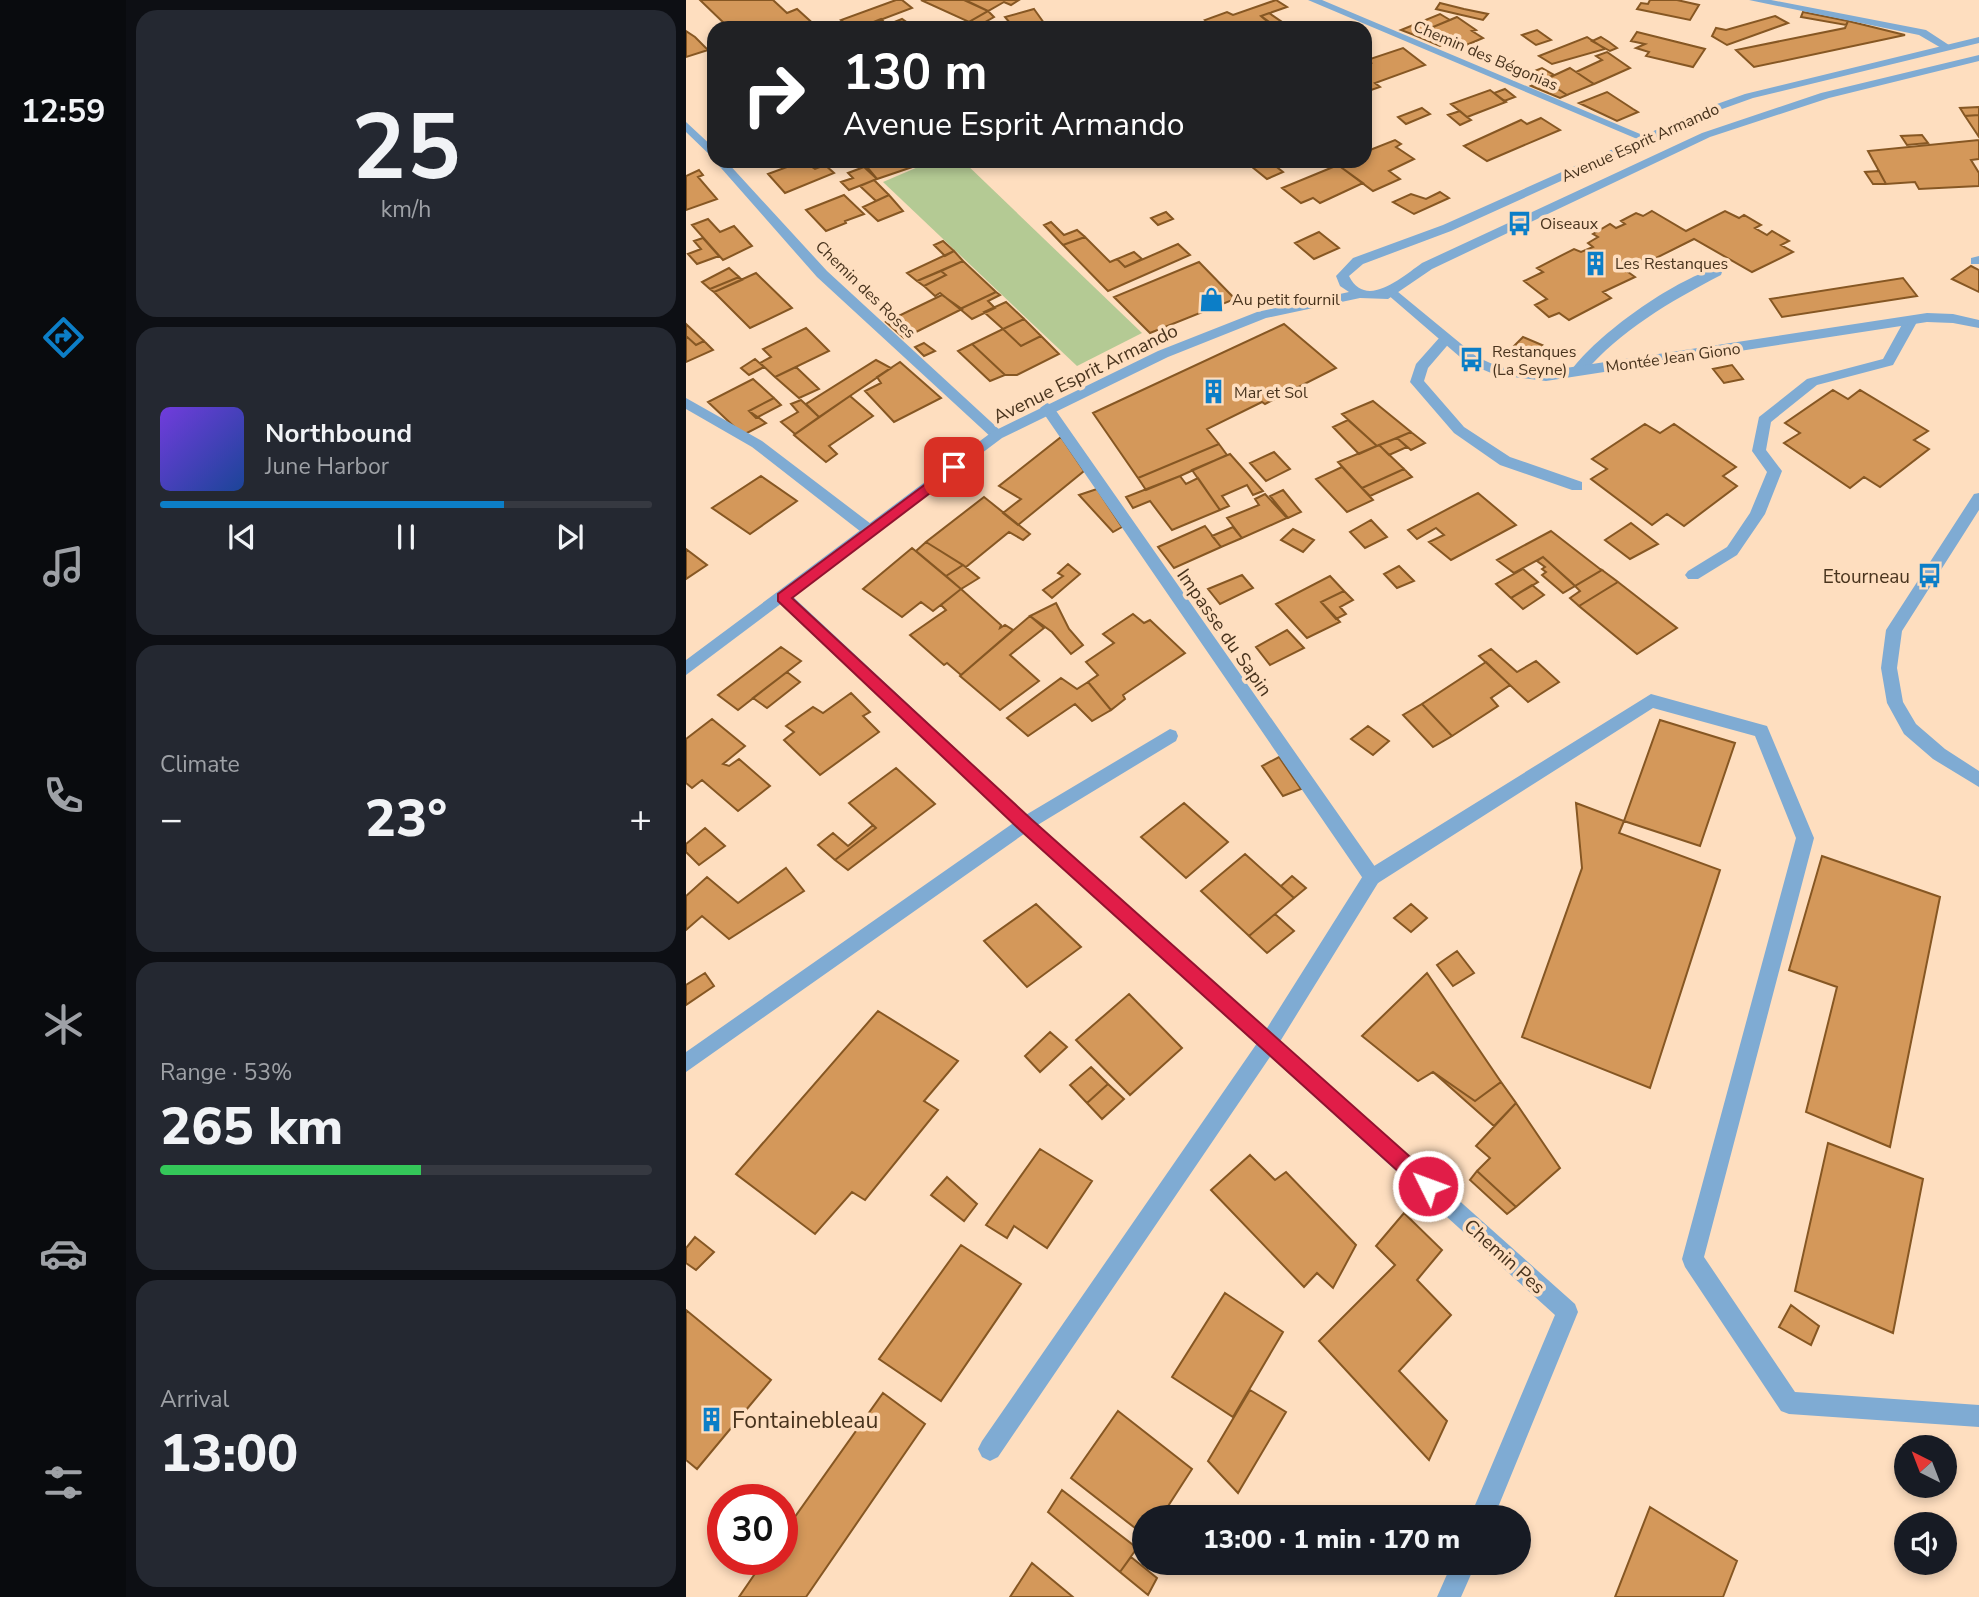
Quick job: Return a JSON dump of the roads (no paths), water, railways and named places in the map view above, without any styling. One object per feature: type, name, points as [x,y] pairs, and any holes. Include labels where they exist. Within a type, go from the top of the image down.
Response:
[{"type":"street","name":"Chemin des Bégonias","points":[[1314,0],[1364,21]]},
{"type":"street","points":[[1754,0],[1922,32],[1947,47]]},
{"type":"street","name":"Chemin des Bégonias","points":[[1372,24],[1646,139]]},
{"type":"street","name":"Avenue Esprit Armando","points":[[1360,294],[1345,283],[1342,276],[1358,261],[1447,228],[1749,96],[1979,40]]},
{"type":"street","name":"Avenue Esprit Armando","points":[[686,669],[997,435],[1047,408],[1163,354],[1262,315],[1360,294],[1372,296],[1392,291],[1427,266],[1706,135],[1825,95],[1979,58]]},
{"type":"street","points":[[686,125],[707,148]]},
{"type":"street","name":"Chemin des Roses","points":[[725,168],[822,274],[997,435]]},
{"type":"street","points":[[1578,371],[1597,347],[1637,315],[1716,272]]},
{"type":"street","name":"Montée Jean Giono","points":[[1392,291],[1445,340],[1472,360],[1496,371],[1546,376],[1910,322],[1921,318],[1954,318],[1979,324]]},
{"type":"street","points":[[1693,575],[1732,551],[1757,514],[1775,471],[1759,451],[1764,420],[1812,382],[1888,362],[1910,322]]},
{"type":"street","points":[[1445,340],[1421,367],[1416,382],[1459,430],[1505,461],[1577,486]]},
{"type":"street","points":[[686,403],[757,443],[870,531]]},
{"type":"street","name":"Impasse du Sapin","points":[[1047,408],[1202,636],[1372,877]]},
{"type":"street","points":[[1979,498],[1894,630],[1889,668],[1895,703],[1910,729],[1938,754],[1979,780]]},
{"type":"street","name":"Chemin Pes","points":[[783,597],[1025,824],[1567,1312],[1487,1505]]},
{"type":"street","points":[[990,1449],[1269,1042],[1372,877],[1651,701],[1760,731],[1805,838],[1693,1259],[1789,1403],[1979,1416]]},
{"type":"street","points":[[686,1063],[1025,824],[1170,736]]},
{"type":"street","points":[[1450,1597],[1459,1575]]},
{"type":"place","name":"Oiseaux","points":[[1520,223]]},
{"type":"place","name":"Les Restanques","points":[[1595,263]]},
{"type":"place","name":"Au petit fournil","points":[[1212,299]]},
{"type":"place","name":"Restanques (La Seyne)","points":[[1472,360]]},
{"type":"place","name":"Mar et Sol","points":[[1214,392]]},
{"type":"place","name":"Etourneau","points":[[1930,576]]},
{"type":"place","name":"Fontainebleau","points":[[712,1420]]}]
